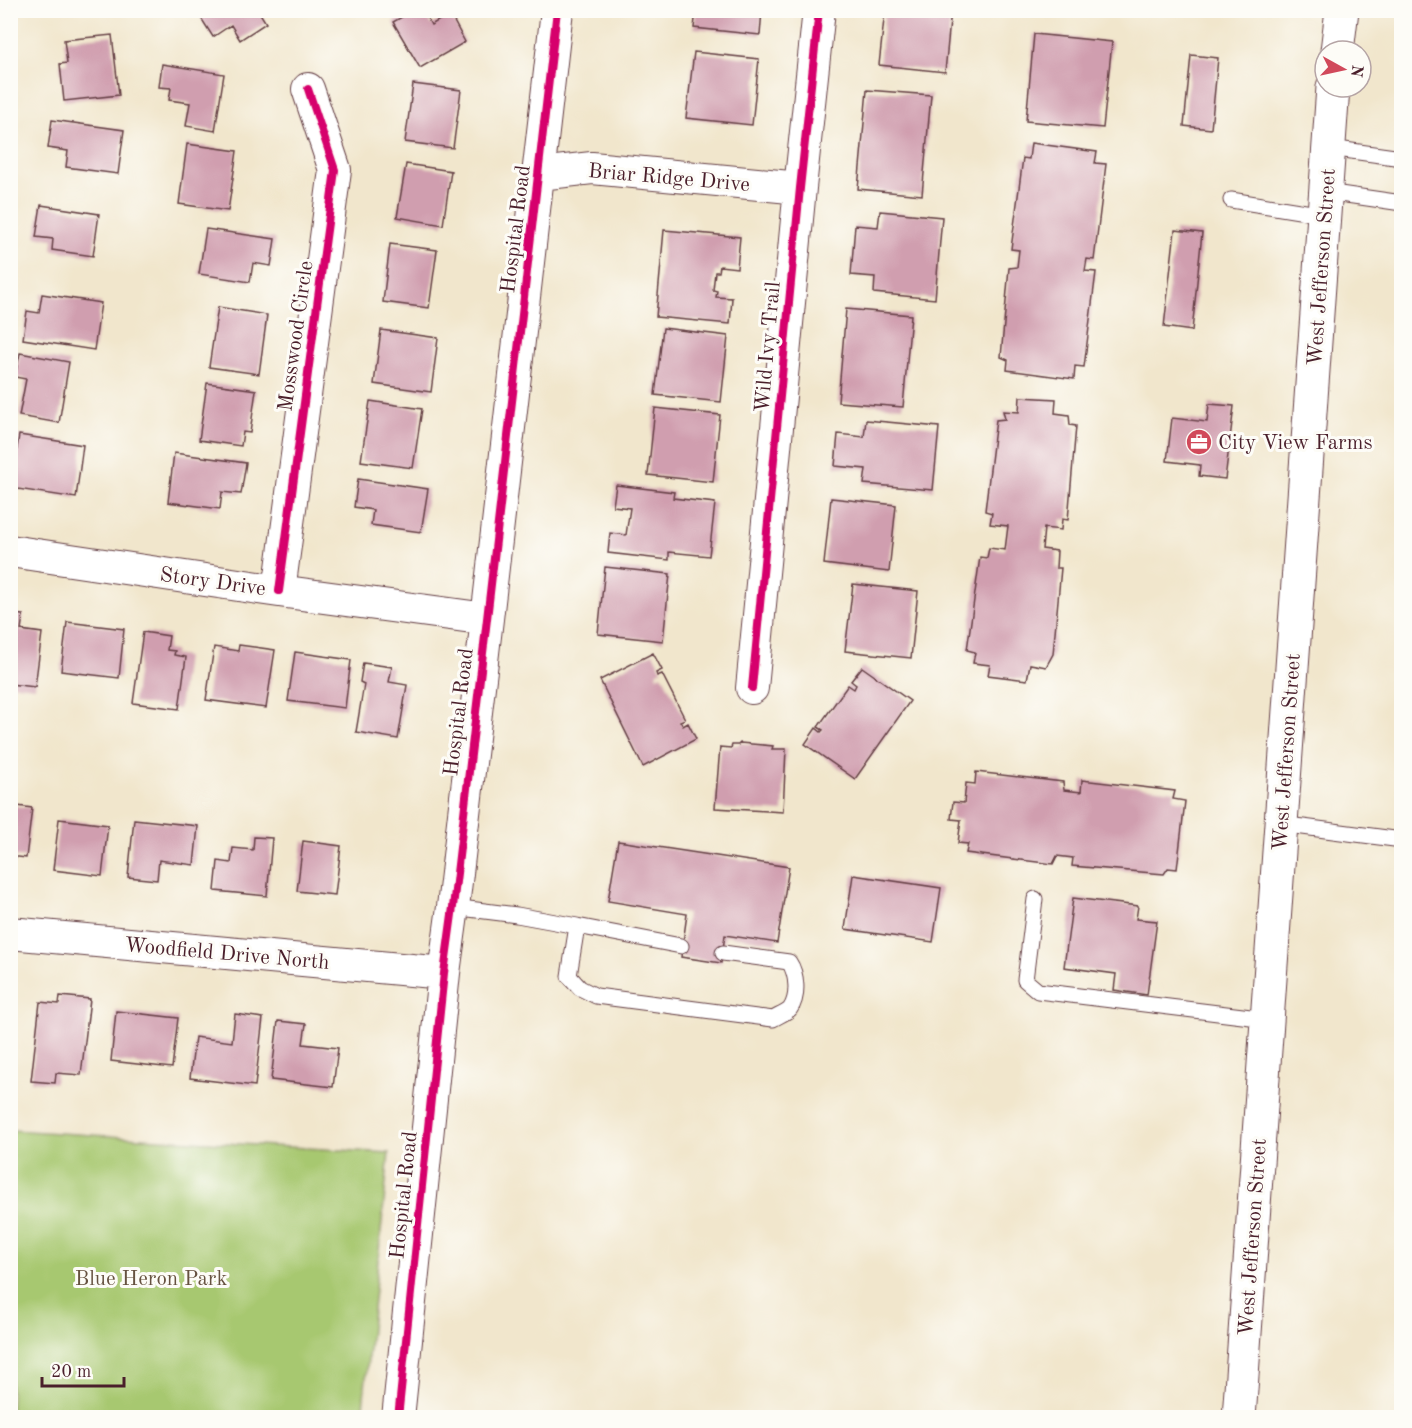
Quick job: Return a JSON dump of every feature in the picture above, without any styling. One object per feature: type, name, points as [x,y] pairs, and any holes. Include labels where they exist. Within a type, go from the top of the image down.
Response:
[{"type":"main road","points":[[1338,39],[1342,10]]},
{"type":"main road","name":"West Jefferson Street","points":[[1239,1418],[1332,99]]},
{"type":"street","name":"Hospital Road","points":[[398,1418],[444,973],[488,619],[557,10]]},
{"type":"street","name":"Wild Ivy Trail","points":[[752,688],[819,10]]},
{"type":"street","name":"Mosswood Circle","points":[[279,591],[335,170],[308,89]]},
{"type":"street","name":"Briar Ridge Drive","points":[[539,174],[592,168],[800,188]]},
{"type":"street","name":"Story Drive","points":[[10,551],[488,619]]},
{"type":"street","name":"Woodfield Drive North","points":[[10,933],[444,973]]},
{"type":"lane","points":[[1330,148],[1401,158]]},
{"type":"lane","points":[[1231,201],[1401,203]]},
{"type":"lane","points":[[1280,824],[1401,840]]},
{"type":"lane","points":[[1035,899],[1025,980],[1038,991],[1267,1019]]},
{"type":"lane","points":[[453,907],[517,915],[681,946]]},
{"type":"lane","points":[[577,926],[569,976],[580,988],[596,996],[773,1019],[789,1010],[795,996],[796,972],[789,962],[723,953]]},
{"type":"green space","name":"Blue Heron Park","points":[[10,1130],[389,1153],[362,1417],[11,1417]]},
{"type":"building","points":[[196,10],[258,10],[266,23],[240,40],[231,25],[213,37]]},
{"type":"building","points":[[414,10],[423,10],[431,25],[450,14],[465,42],[420,68],[393,22]]},
{"type":"building","points":[[696,10],[762,10],[760,35],[694,28]]},
{"type":"building","points":[[885,10],[951,10],[945,72],[879,65]]},
{"type":"building","points":[[1034,34],[1112,42],[1103,128],[1026,121]]},
{"type":"building","points":[[112,35],[119,95],[64,101],[60,64],[67,63],[64,40]]},
{"type":"building","points":[[694,52],[759,59],[752,125],[686,118]]},
{"type":"building","points":[[1191,55],[1218,58],[1211,129],[1184,126]]},
{"type":"building","points":[[162,64],[224,74],[215,131],[186,126],[190,103],[169,100],[171,88],[159,87]]},
{"type":"building","points":[[413,84],[461,90],[453,148],[405,142]]},
{"type":"building","points":[[867,90],[931,95],[922,195],[858,189]]},
{"type":"building","points":[[52,120],[124,130],[118,174],[66,167],[68,151],[48,148]]},
{"type":"building","points":[[1031,143],[1097,152],[1095,163],[1106,164],[1094,260],[1087,259],[1085,271],[1096,272],[1084,367],[1075,366],[1074,379],[1007,370],[1008,360],[1001,357],[1009,268],[1017,267],[1019,250],[1011,249],[1023,158],[1029,159]]},
{"type":"building","points":[[187,144],[237,151],[228,211],[179,204]]},
{"type":"building","points":[[406,164],[451,171],[443,225],[397,217]]},
{"type":"building","points":[[41,205],[99,214],[93,256],[52,250],[53,239],[36,237]]},
{"type":"building","points":[[880,211],[942,217],[935,299],[874,293],[875,277],[851,275],[855,225],[878,227]]},
{"type":"building","points":[[206,229],[275,239],[271,266],[253,263],[250,282],[199,274]]},
{"type":"building","points":[[664,230],[740,237],[737,268],[720,266],[719,272],[715,272],[713,290],[717,291],[716,297],[732,298],[730,324],[656,317]]},
{"type":"building","points":[[1175,230],[1202,233],[1192,331],[1164,327]]},
{"type":"building","points":[[390,244],[437,250],[429,308],[383,302]]},
{"type":"building","points":[[42,294],[101,303],[94,350],[23,339],[27,311],[39,313]]},
{"type":"building","points":[[218,307],[267,315],[259,374],[209,367]]},
{"type":"building","points":[[846,309],[911,315],[903,407],[838,402]]},
{"type":"building","points":[[663,328],[728,336],[721,402],[655,395]]},
{"type":"building","points":[[381,330],[438,338],[431,392],[374,384]]},
{"type":"building","points":[[20,353],[69,362],[59,423],[19,416],[26,379],[15,377]]},
{"type":"building","points":[[207,383],[256,390],[250,433],[243,432],[241,446],[199,440]]},
{"type":"building","points":[[1020,397],[1056,399],[1055,413],[1069,415],[1070,425],[1076,426],[1068,520],[1062,519],[1061,530],[1044,528],[1042,549],[1057,551],[1056,568],[1061,568],[1053,654],[1046,667],[1030,664],[1027,680],[988,675],[990,665],[973,663],[975,652],[967,650],[980,557],[987,558],[989,548],[1005,550],[1008,526],[990,524],[992,513],[985,511],[996,420],[1005,419],[1003,411],[1019,412]]},
{"type":"building","points":[[370,401],[422,409],[413,468],[361,461]]},
{"type":"building","name":"City View Farms","points":[[1209,404],[1234,406],[1225,479],[1199,476],[1200,465],[1167,461],[1172,418],[1207,422]]},
{"type":"building","points":[[655,408],[720,415],[713,482],[648,475]]},
{"type":"building","points":[[866,420],[939,427],[933,490],[864,484],[866,469],[835,466],[838,434],[864,437]]},
{"type":"building","points":[[19,435],[83,445],[76,498],[11,488],[13,484],[10,484],[10,468],[14,469]]},
{"type":"building","points":[[174,453],[246,463],[241,494],[222,492],[220,509],[168,502]]},
{"type":"building","points":[[358,479],[428,489],[421,532],[371,525],[373,510],[354,507]]},
{"type":"building","points":[[616,485],[674,492],[673,498],[715,503],[709,556],[669,552],[669,560],[608,553],[610,533],[626,535],[630,508],[613,506]]},
{"type":"building","points":[[831,498],[896,505],[889,572],[824,564]]},
{"type":"building","points":[[605,567],[670,574],[663,641],[598,634]]},
{"type":"building","points":[[853,584],[918,591],[911,658],[845,651]]},
{"type":"building","points":[[10,614],[23,615],[21,630],[42,633],[35,687],[10,684]]},
{"type":"building","points":[[67,622],[124,629],[119,678],[61,671]]},
{"type":"building","points":[[143,632],[169,636],[167,650],[175,651],[174,655],[186,657],[179,709],[133,703]]},
{"type":"building","points":[[239,645],[275,650],[266,708],[206,700],[214,647],[238,651]]},
{"type":"building","points":[[295,652],[351,660],[345,708],[288,701]]},
{"type":"building","points":[[653,653],[662,670],[656,673],[657,676],[662,674],[685,719],[680,721],[683,726],[688,723],[696,739],[643,767],[600,680]]},
{"type":"building","points":[[363,663],[392,667],[389,682],[407,685],[398,739],[356,732],[364,684],[360,682]]},
{"type":"building","points":[[862,667],[910,701],[855,779],[805,744],[816,728],[821,732],[823,730],[818,727],[848,685],[854,689],[856,685],[851,681]]},
{"type":"building","points":[[740,743],[773,746],[772,749],[786,749],[783,812],[715,808],[720,747],[731,748],[732,745]]},
{"type":"building","points":[[976,772],[1063,782],[1064,790],[1081,792],[1082,780],[1175,791],[1173,799],[1185,801],[1177,869],[1168,868],[1164,874],[1072,866],[1073,858],[1057,856],[1053,864],[966,853],[968,844],[958,843],[961,820],[951,819],[953,802],[964,803],[966,783],[975,784]]},
{"type":"building","points":[[10,805],[32,808],[26,858],[10,856]]},
{"type":"building","points":[[59,819],[108,825],[102,876],[53,870]]},
{"type":"building","points":[[134,819],[198,826],[194,865],[159,860],[157,880],[128,877]]},
{"type":"building","points":[[254,837],[272,838],[267,896],[215,891],[218,861],[231,863],[233,848],[253,850]]},
{"type":"building","points":[[303,841],[341,846],[335,895],[297,891]]},
{"type":"building","points":[[618,841],[789,867],[777,943],[725,935],[721,963],[681,957],[687,914],[608,901]]},
{"type":"building","points":[[853,875],[941,888],[933,942],[845,929]]},
{"type":"building","points":[[1073,898],[1138,906],[1136,919],[1157,921],[1147,995],[1114,990],[1116,974],[1064,967]]},
{"type":"building","points":[[60,996],[90,999],[81,1075],[56,1073],[55,1083],[31,1081],[40,1002],[59,1004]]},
{"type":"building","points":[[116,1011],[178,1018],[172,1068],[111,1061]]},
{"type":"building","points":[[235,1014],[263,1018],[255,1086],[190,1078],[195,1037],[232,1042]]},
{"type":"building","points":[[278,1021],[306,1024],[303,1044],[338,1048],[333,1087],[271,1080]]},
{"type":"cycle path","points":[[398,1418],[444,973],[557,10]]},
{"type":"cycle path","points":[[752,688],[819,10]]},
{"type":"cycle path","points":[[279,591],[335,170],[308,89]]},
{"type":"place","name":"City View Farms","points":[[1199,442]]}]
